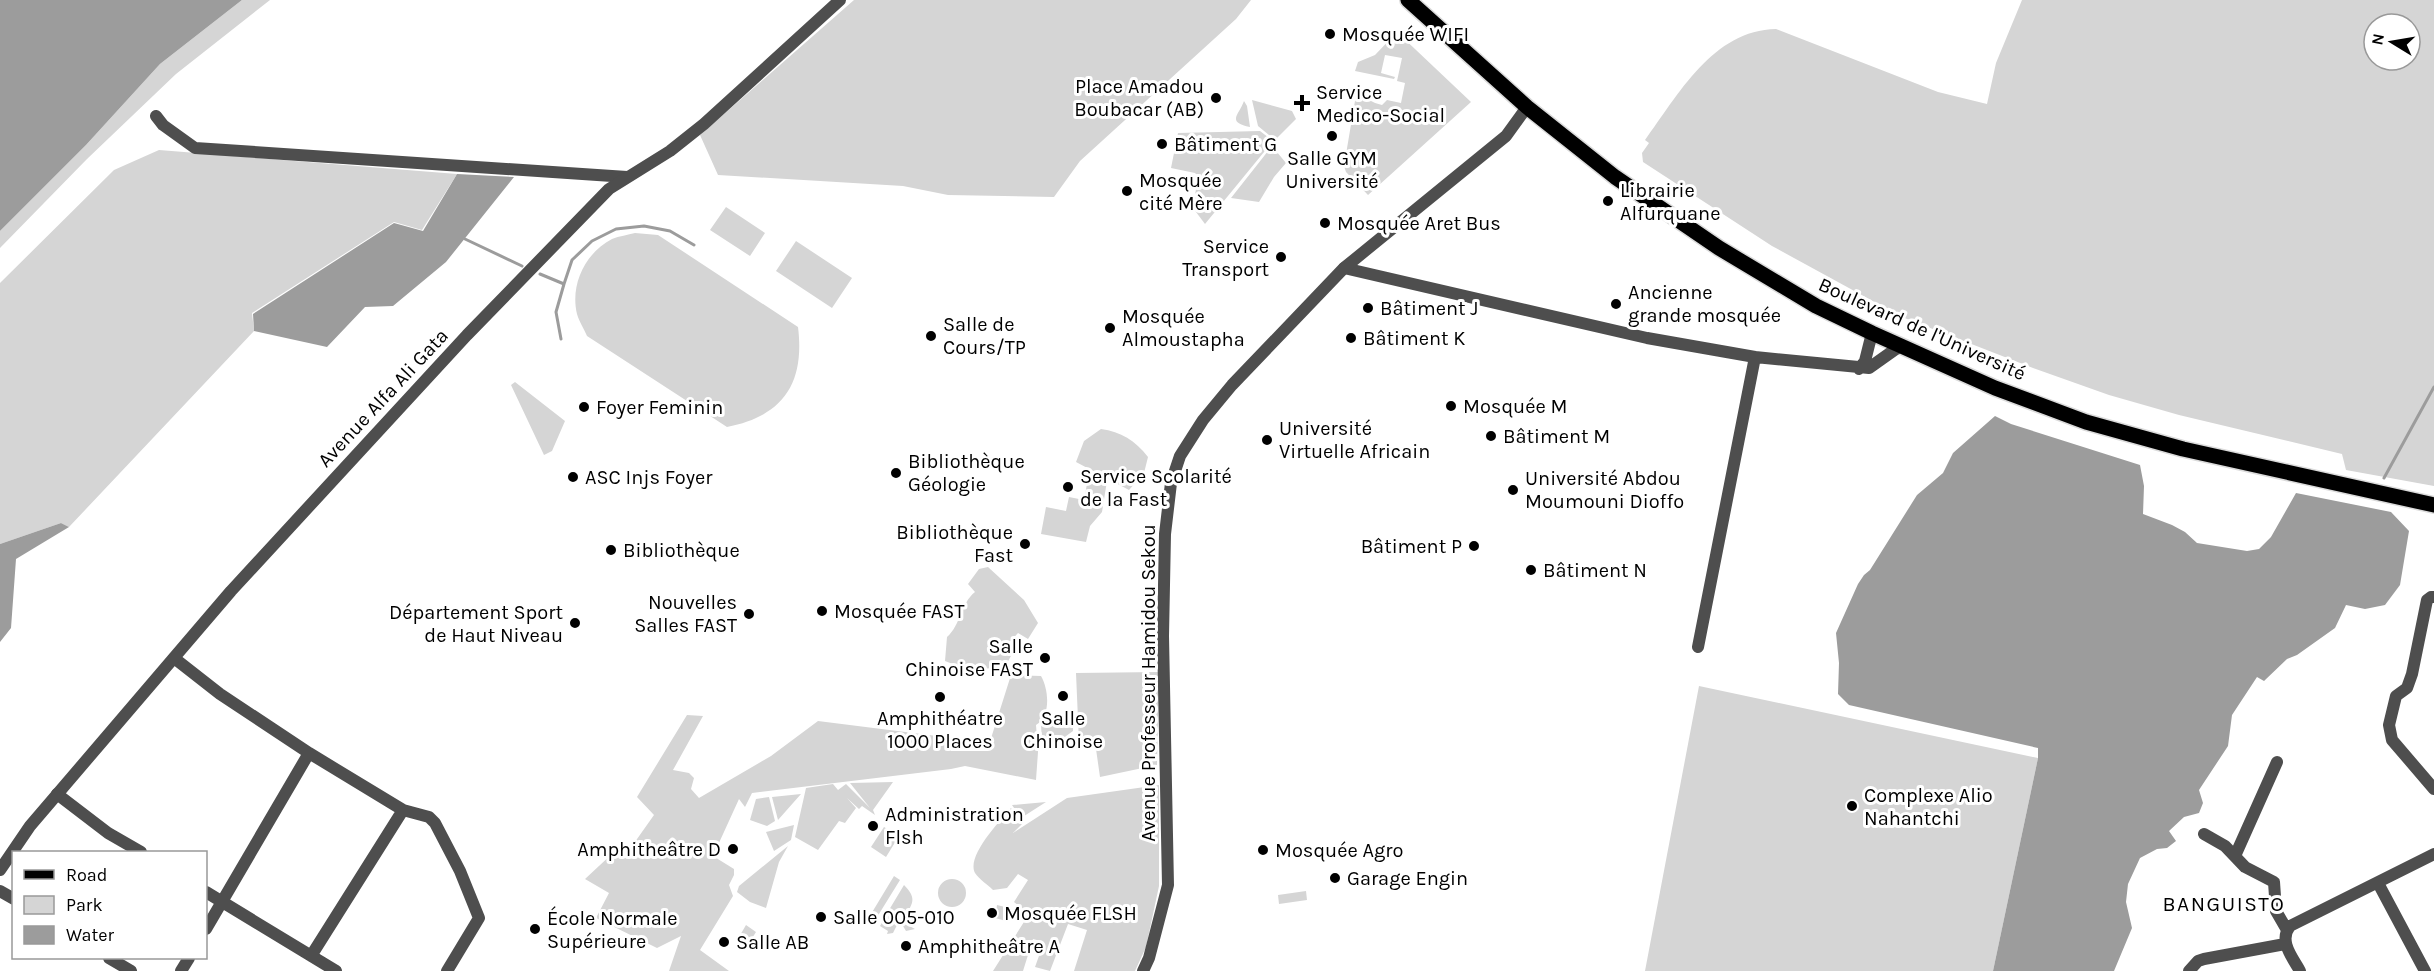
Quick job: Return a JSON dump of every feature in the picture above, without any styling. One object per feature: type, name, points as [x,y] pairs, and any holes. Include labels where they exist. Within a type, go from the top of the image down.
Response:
[{"type":"main road","name":"Boulevard de l'Université","points":[[1408,0],[1527,107],[1615,177],[1719,248],[1816,306],[1995,388],[2086,422],[2183,448],[2434,504]]},
{"type":"street","name":"Avenue Alfa Ali Gata","points":[[13,851],[30,826],[231,591],[460,344],[609,189],[670,151],[704,124],[840,0]]},
{"type":"street","name":"Avenue Professeur Hamidou Sekou","points":[[1143,971],[1149,958],[1168,885],[1163,636],[1165,534],[1171,483],[1180,456],[1203,420],[1232,385],[1344,268],[1506,136],[1527,107]]},
{"type":"street","points":[[156,116],[163,125],[195,148],[627,177]]},
{"type":"street","points":[[1344,268],[1647,338],[1755,357],[1859,369],[1869,368],[1900,346]]},
{"type":"street","points":[[1859,369],[1865,361],[1872,333]]},
{"type":"street","points":[[1698,647],[1755,357]]},
{"type":"street","points":[[2434,597],[2427,600],[2412,674],[2407,688],[2396,696],[2389,725],[2392,740],[2434,789]]},
{"type":"street","points":[[174,658],[220,694],[309,753],[403,810],[429,817],[435,823],[460,871],[479,918],[447,971]]},
{"type":"street","points":[[207,927],[309,753]]},
{"type":"street","points":[[2235,856],[2277,762]]},
{"type":"street","points":[[57,794],[108,833],[139,851]]},
{"type":"street","points":[[311,956],[403,810]]},
{"type":"street","points":[[2204,834],[2225,846],[2245,867],[2274,882],[2276,911],[2288,928],[2285,944],[2300,971]]},
{"type":"street","name":"Avenue Alfa Ali Gata","points":[[0,870],[12,852]]},
{"type":"street","points":[[2288,928],[2434,854]]},
{"type":"street","points":[[2378,883],[2425,971]]},
{"type":"street","points":[[207,893],[336,971]]},
{"type":"street","points":[[2189,971],[2198,961],[2204,959],[2285,944]]},
{"type":"street","points":[[112,959],[130,971]]},
{"type":"green space","points":[[242,0],[270,0],[176,74],[87,159],[0,248],[0,231],[86,145],[160,64]]},
{"type":"green space","points":[[854,0],[1251,0],[1236,19],[1080,161],[1054,197],[948,195],[903,186],[718,175],[700,135]]},
{"type":"green space","points":[[2022,0],[2434,0],[2434,486],[2346,470],[2342,454],[2179,415],[2109,395],[1902,317],[1772,246],[1643,162],[1642,153],[1649,143],[1645,140],[1684,85],[1716,53],[1734,40],[1754,32],[1776,29],[1938,92],[1987,104],[1996,63]]},
{"type":"green space","points":[[1397,32],[1471,102],[1368,195],[1346,172],[1344,166],[1356,95],[1382,105],[1387,100],[1401,103],[1405,83],[1397,81],[1402,58],[1385,55],[1381,73],[1395,77],[1394,79],[1355,71],[1358,62],[1375,55]]},
{"type":"green space","points":[[1252,100],[1292,111],[1296,119],[1275,140],[1258,126]]},
{"type":"green space","points":[[1244,101],[1247,106],[1250,127],[1236,120]]},
{"type":"green space","points":[[1260,131],[1273,141],[1205,224],[1193,208],[1198,176],[1195,173],[1171,168],[1178,133]]},
{"type":"green space","points":[[1272,146],[1286,163],[1274,177],[1259,202],[1231,198]]},
{"type":"green space","points":[[159,150],[457,174],[422,230],[394,222],[252,313],[254,331],[69,527],[61,523],[0,544],[0,283],[114,170]]},
{"type":"green space","points":[[726,207],[765,233],[750,256],[710,230]]},
{"type":"green space","points":[[635,233],[658,235],[798,327],[798,365],[793,381],[776,406],[763,415],[727,427],[587,336],[578,317],[575,303],[582,271],[587,261],[602,245],[612,239]]},
{"type":"green space","points":[[796,241],[852,278],[832,308],[776,271]]},
{"type":"green space","points":[[515,382],[565,421],[552,451],[544,455],[511,385]]},
{"type":"green space","points":[[1101,429],[1127,438],[1148,457],[1144,473],[1129,490],[1076,462],[1084,441]]},
{"type":"green space","points":[[1089,473],[1107,481],[1102,512],[1090,526],[1086,542],[1041,534],[1046,507],[1066,511],[1069,497],[1084,500]]},
{"type":"green space","points":[[988,567],[1024,600],[1038,623],[1028,639],[1018,633],[1007,645],[1012,654],[1005,667],[968,670],[945,661],[947,637],[955,627],[966,602],[975,592],[968,584],[979,569]]},
{"type":"green space","points":[[1159,672],[1157,765],[1100,777],[1095,742],[1079,743],[1076,673]]},
{"type":"green space","points":[[1011,675],[1041,676],[1046,688],[1046,709],[1041,721],[1036,725],[1038,752],[1036,780],[965,766],[752,793],[745,807],[739,799],[713,856],[734,869],[729,885],[733,896],[700,950],[729,971],[669,971],[681,936],[657,948],[596,918],[609,893],[585,879],[614,852],[625,856],[654,815],[637,797],[687,715],[703,716],[673,770],[689,773],[694,778],[691,789],[699,798],[771,756],[818,721],[945,737],[951,751],[987,751]]},
{"type":"green space","name":"Complexe Alio Nahantchi","points":[[1699,686],[2038,758],[1993,971],[1645,971]]},
{"type":"green space","points":[[1041,725],[1073,725],[1073,731],[1062,739],[1042,740]]},
{"type":"green space","points":[[893,782],[873,810],[875,815],[862,806],[859,809],[847,798],[856,808],[845,823],[839,821],[818,850],[795,837],[806,788],[833,784],[838,790],[846,784],[870,808],[850,783]]},
{"type":"green space","points":[[1159,785],[1159,886],[1146,947],[1135,971],[1074,971],[1087,930],[1068,924],[1050,971],[1035,967],[1044,942],[1033,939],[1023,971],[993,971],[1029,914],[1014,902],[1028,880],[1018,874],[1007,888],[993,890],[975,873],[974,866],[980,848],[1011,808],[1022,824],[1013,833],[1067,798]]},
{"type":"green space","points":[[801,794],[778,820],[772,797]]},
{"type":"green space","points":[[769,797],[775,821],[767,826],[750,820],[756,799]]},
{"type":"green space","points":[[1046,802],[1021,818],[1012,805]]},
{"type":"green space","points":[[794,825],[791,840],[774,851],[766,832]]},
{"type":"green space","points":[[884,827],[899,836],[886,857],[871,847]]},
{"type":"green space","points":[[788,846],[779,862],[766,908],[750,902],[737,892],[739,886]]},
{"type":"green space","points":[[894,876],[900,880],[874,922],[868,919]]},
{"type":"green space","points":[[952,879],[962,883],[966,893],[962,903],[952,907],[942,903],[938,893],[942,883]]},
{"type":"green space","points":[[904,885],[911,894],[912,902],[904,918],[889,910]]},
{"type":"green space","points":[[1306,891],[1307,900],[1279,904],[1278,895]]},
{"type":"green space","points":[[997,905],[1009,908],[1006,921],[995,918]]},
{"type":"green space","points":[[887,914],[915,929],[906,931],[903,926],[897,925],[893,933],[887,934],[888,931],[880,926]]},
{"type":"green space","points":[[746,925],[756,932],[749,943],[739,937]]},
{"type":"water","points":[[0,0],[242,0],[160,64],[86,145],[0,231]]},
{"type":"water","points":[[457,174],[514,177],[446,262],[393,306],[365,307],[327,347],[254,331],[253,314],[394,223],[423,231]]},
{"type":"water","points":[[1995,416],[2011,424],[2140,465],[2144,486],[2143,514],[2172,525],[2185,532],[2197,543],[2247,551],[2259,549],[2271,537],[2296,493],[2391,512],[2409,531],[2400,585],[2385,605],[2365,609],[2346,605],[2335,628],[2297,655],[2287,659],[2264,681],[2257,677],[2232,715],[2228,746],[2199,790],[2203,803],[2199,813],[2184,817],[2169,831],[2176,841],[2167,848],[2157,849],[2140,858],[2128,884],[2126,902],[2132,928],[2114,971],[1993,971],[2038,758],[2038,748],[1849,705],[1838,694],[1839,663],[1836,633],[1858,584],[1870,570],[1917,495],[1943,473],[1953,453]]},
{"type":"water","points":[[61,523],[69,527],[16,559],[11,628],[0,642],[0,544]]},
{"type":"waterway","points":[[561,339],[556,312],[564,284],[572,260],[592,241],[616,229],[644,226],[670,231],[694,245]]},
{"type":"waterway","points":[[465,239],[522,266]]},
{"type":"waterway","points":[[540,274],[564,284]]},
{"type":"waterway","points":[[2384,478],[2434,387]]},
{"type":"place","name":"Mosquée WIFI","points":[[1330,34]]},
{"type":"place","name":"Place Amadou Boubacar (AB)","points":[[1216,98]]},
{"type":"place","name":"Service Medico-Social","points":[[1302,103]]},
{"type":"place","name":"Salle GYM Université","points":[[1332,136]]},
{"type":"place","name":"Bâtiment G","points":[[1162,144]]},
{"type":"place","name":"Mosquée cité Mère","points":[[1127,191]]},
{"type":"place","name":"Librairie Alfurquane","points":[[1608,201]]},
{"type":"place","name":"Mosquée Aret Bus","points":[[1325,223]]},
{"type":"place","name":"Service Transport","points":[[1281,257]]},
{"type":"place","name":"Ancienne grande mosquée","points":[[1616,304]]},
{"type":"place","name":"Bâtiment J","points":[[1368,308]]},
{"type":"place","name":"Mosquée Almoustapha","points":[[1110,328]]},
{"type":"place","name":"Salle de Cours/TP","points":[[931,336]]},
{"type":"place","name":"Bâtiment K","points":[[1351,338]]},
{"type":"place","name":"Mosquée M","points":[[1451,406]]},
{"type":"place","name":"Foyer Feminin","points":[[584,407]]},
{"type":"place","name":"Bâtiment M","points":[[1491,436]]},
{"type":"place","name":"Université Virtuelle Africain","points":[[1267,440]]},
{"type":"place","name":"Bibliothèque Géologie","points":[[896,473]]},
{"type":"place","name":"ASC Injs Foyer","points":[[573,477]]},
{"type":"place","name":"Service Scolarité de la Fast","points":[[1068,487]]},
{"type":"place","name":"Université Abdou Moumouni Dioffo","points":[[1513,490]]},
{"type":"place","name":"Bibliothèque Fast","points":[[1025,544]]},
{"type":"place","name":"Bâtiment P","points":[[1474,546]]},
{"type":"place","name":"Bibliothèque","points":[[611,550]]},
{"type":"place","name":"Bâtiment N","points":[[1531,570]]},
{"type":"place","name":"Mosquée FAST","points":[[822,611]]},
{"type":"place","name":"Nouvelles Salles FAST","points":[[749,614]]},
{"type":"place","name":"Département Sport de Haut Niveau","points":[[575,623]]},
{"type":"place","name":"Salle Chinoise FAST","points":[[1045,658]]},
{"type":"place","name":"Salle Chinoise","points":[[1063,696]]},
{"type":"place","name":"Amphithéatre 1000 Places","points":[[940,697]]},
{"type":"place","name":"Complexe Alio Nahantchi","points":[[1852,806]]},
{"type":"place","name":"Administration Flsh","points":[[873,826]]},
{"type":"place","name":"Amphitheâtre D","points":[[733,849]]},
{"type":"place","name":"Mosquée Agro","points":[[1263,850]]},
{"type":"place","name":"Garage Engin","points":[[1335,878]]},
{"type":"place","name":"Mosquée FLSH","points":[[992,913]]},
{"type":"place","name":"Salle 005-010","points":[[821,917]]},
{"type":"place","name":"École Normale Supérieure","points":[[535,929]]},
{"type":"place","name":"Salle AB","points":[[724,942]]},
{"type":"place","name":"Amphitheâtre A","points":[[906,946]]},
{"type":"district","name":"BANGUISTO","points":[[2224,904]]}]
